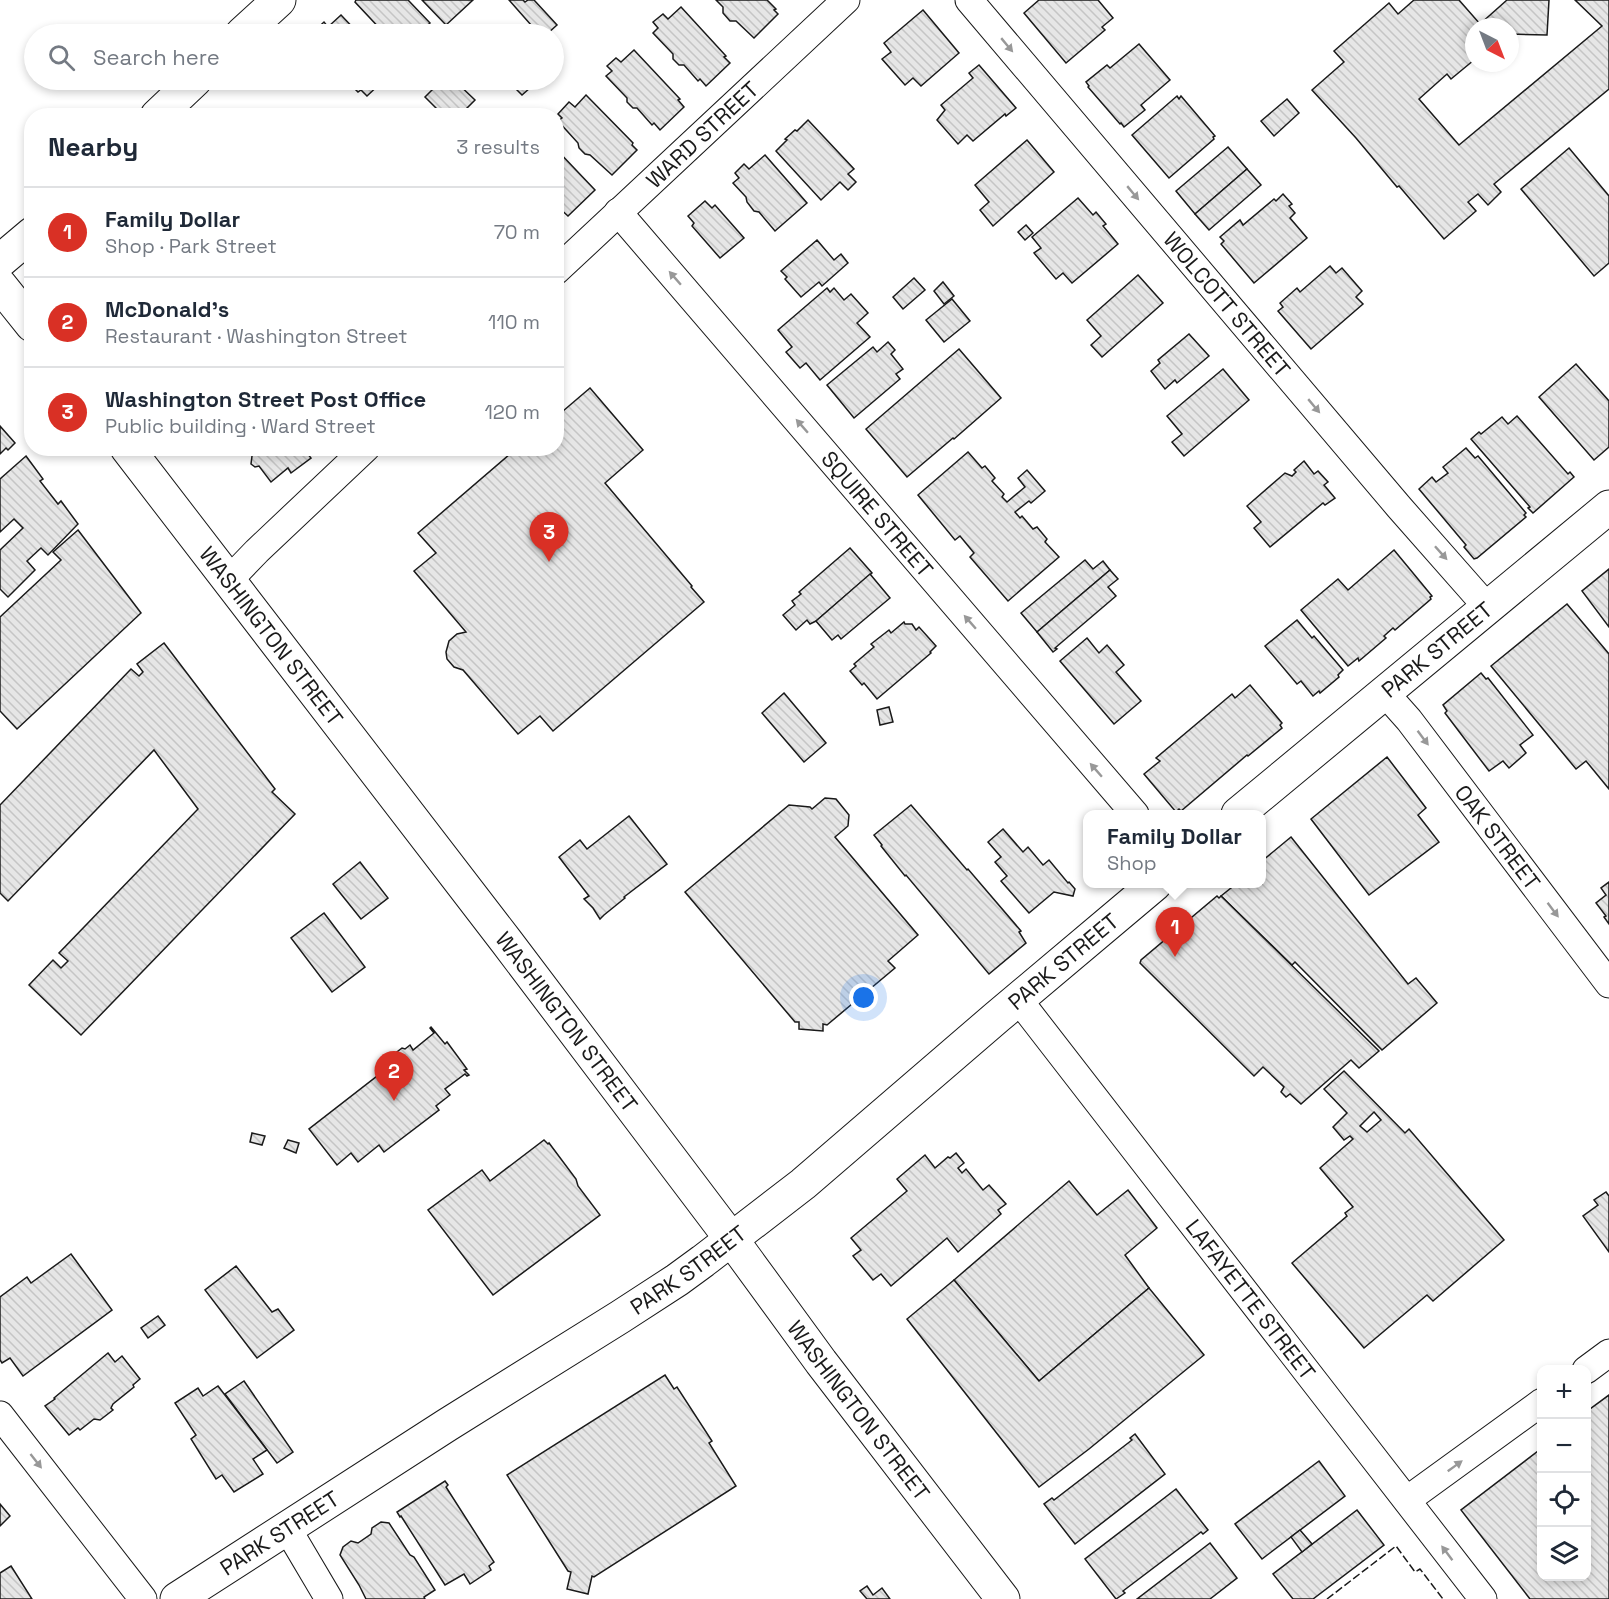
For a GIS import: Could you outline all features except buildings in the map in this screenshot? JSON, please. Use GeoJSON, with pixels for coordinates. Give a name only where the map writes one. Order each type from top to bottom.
{"type":"FeatureCollection","features":[{"type":"Feature","properties":{"kind":"main road"},"geometry":{"type":"LineString","coordinates":[[253,24],[279,0]]}},
{"type":"Feature","properties":{"kind":"main road"},"geometry":{"type":"LineString","coordinates":[[165,108],[184,90]]}},
{"type":"Feature","properties":{"kind":"main road"},"geometry":{"type":"LineString","coordinates":[[0,261],[24,241]]}},
{"type":"Feature","properties":{"kind":"main road"},"geometry":{"type":"LineString","coordinates":[[0,285],[24,315]]}},
{"type":"Feature","properties":{"kind":"main road","name":"WASHINGTON STREET"},"geometry":{"type":"LineString","coordinates":[[133,456],[1003,1599]]}},
{"type":"Feature","properties":{"kind":"main road","name":"PARK STREET"},"geometry":{"type":"LineString","coordinates":[[1243,810],[1609,507]]}},
{"type":"Feature","properties":{"kind":"main road","name":"PARK STREET"},"geometry":{"type":"LineString","coordinates":[[177,1599],[677,1280],[732,1240],[803,1184],[1150,888]]}},
{"type":"Feature","properties":{"kind":"street","name":"WARD STREET"},"geometry":{"type":"LineString","coordinates":[[564,263],[846,0]]}},
{"type":"Feature","properties":{"kind":"street","name":"WOLCOTT STREET"},"geometry":{"type":"LineString","coordinates":[[969,0],[1384,489],[1488,608]]}},
{"type":"Feature","properties":{"kind":"street","name":"SQUIRE STREET"},"geometry":{"type":"LineString","coordinates":[[618,212],[1132,810]]}},
{"type":"Feature","properties":{"kind":"street"},"geometry":{"type":"LineString","coordinates":[[229,580],[358,456]]}},
{"type":"Feature","properties":{"kind":"street","name":"OAK STREET"},"geometry":{"type":"LineString","coordinates":[[1385,693],[1409,720],[1609,984]]}},
{"type":"Feature","properties":{"kind":"street","name":"LAFAYETTE STREET"},"geometry":{"type":"LineString","coordinates":[[1018,999],[1483,1599]]}},
{"type":"Feature","properties":{"kind":"street"},"geometry":{"type":"LineString","coordinates":[[1591,1366],[1609,1353]]}},
{"type":"Feature","properties":{"kind":"street"},"geometry":{"type":"LineString","coordinates":[[1407,1500],[1537,1406]]}},
{"type":"Feature","properties":{"kind":"street"},"geometry":{"type":"LineString","coordinates":[[0,1415],[143,1599]]}},
{"type":"Feature","properties":{"kind":"street"},"geometry":{"type":"LineString","coordinates":[[286,1528],[329,1599]]}},
{"type":"Feature","properties":{"kind":"fence"},"geometry":{"type":"LineString","coordinates":[[1327,1599],[1396,1546],[1415,1572],[1420,1569],[1443,1599]]}},
{"type":"Feature","properties":{"kind":"place","name":"Washington Street Post Office"},"geometry":{"type":"Point","coordinates":[549,562]}},
{"type":"Feature","properties":{"kind":"place","name":"Family Dollar"},"geometry":{"type":"Point","coordinates":[1175,957]}},
{"type":"Feature","properties":{"kind":"place","name":"McDonald's"},"geometry":{"type":"Point","coordinates":[394,1101]}}]}
